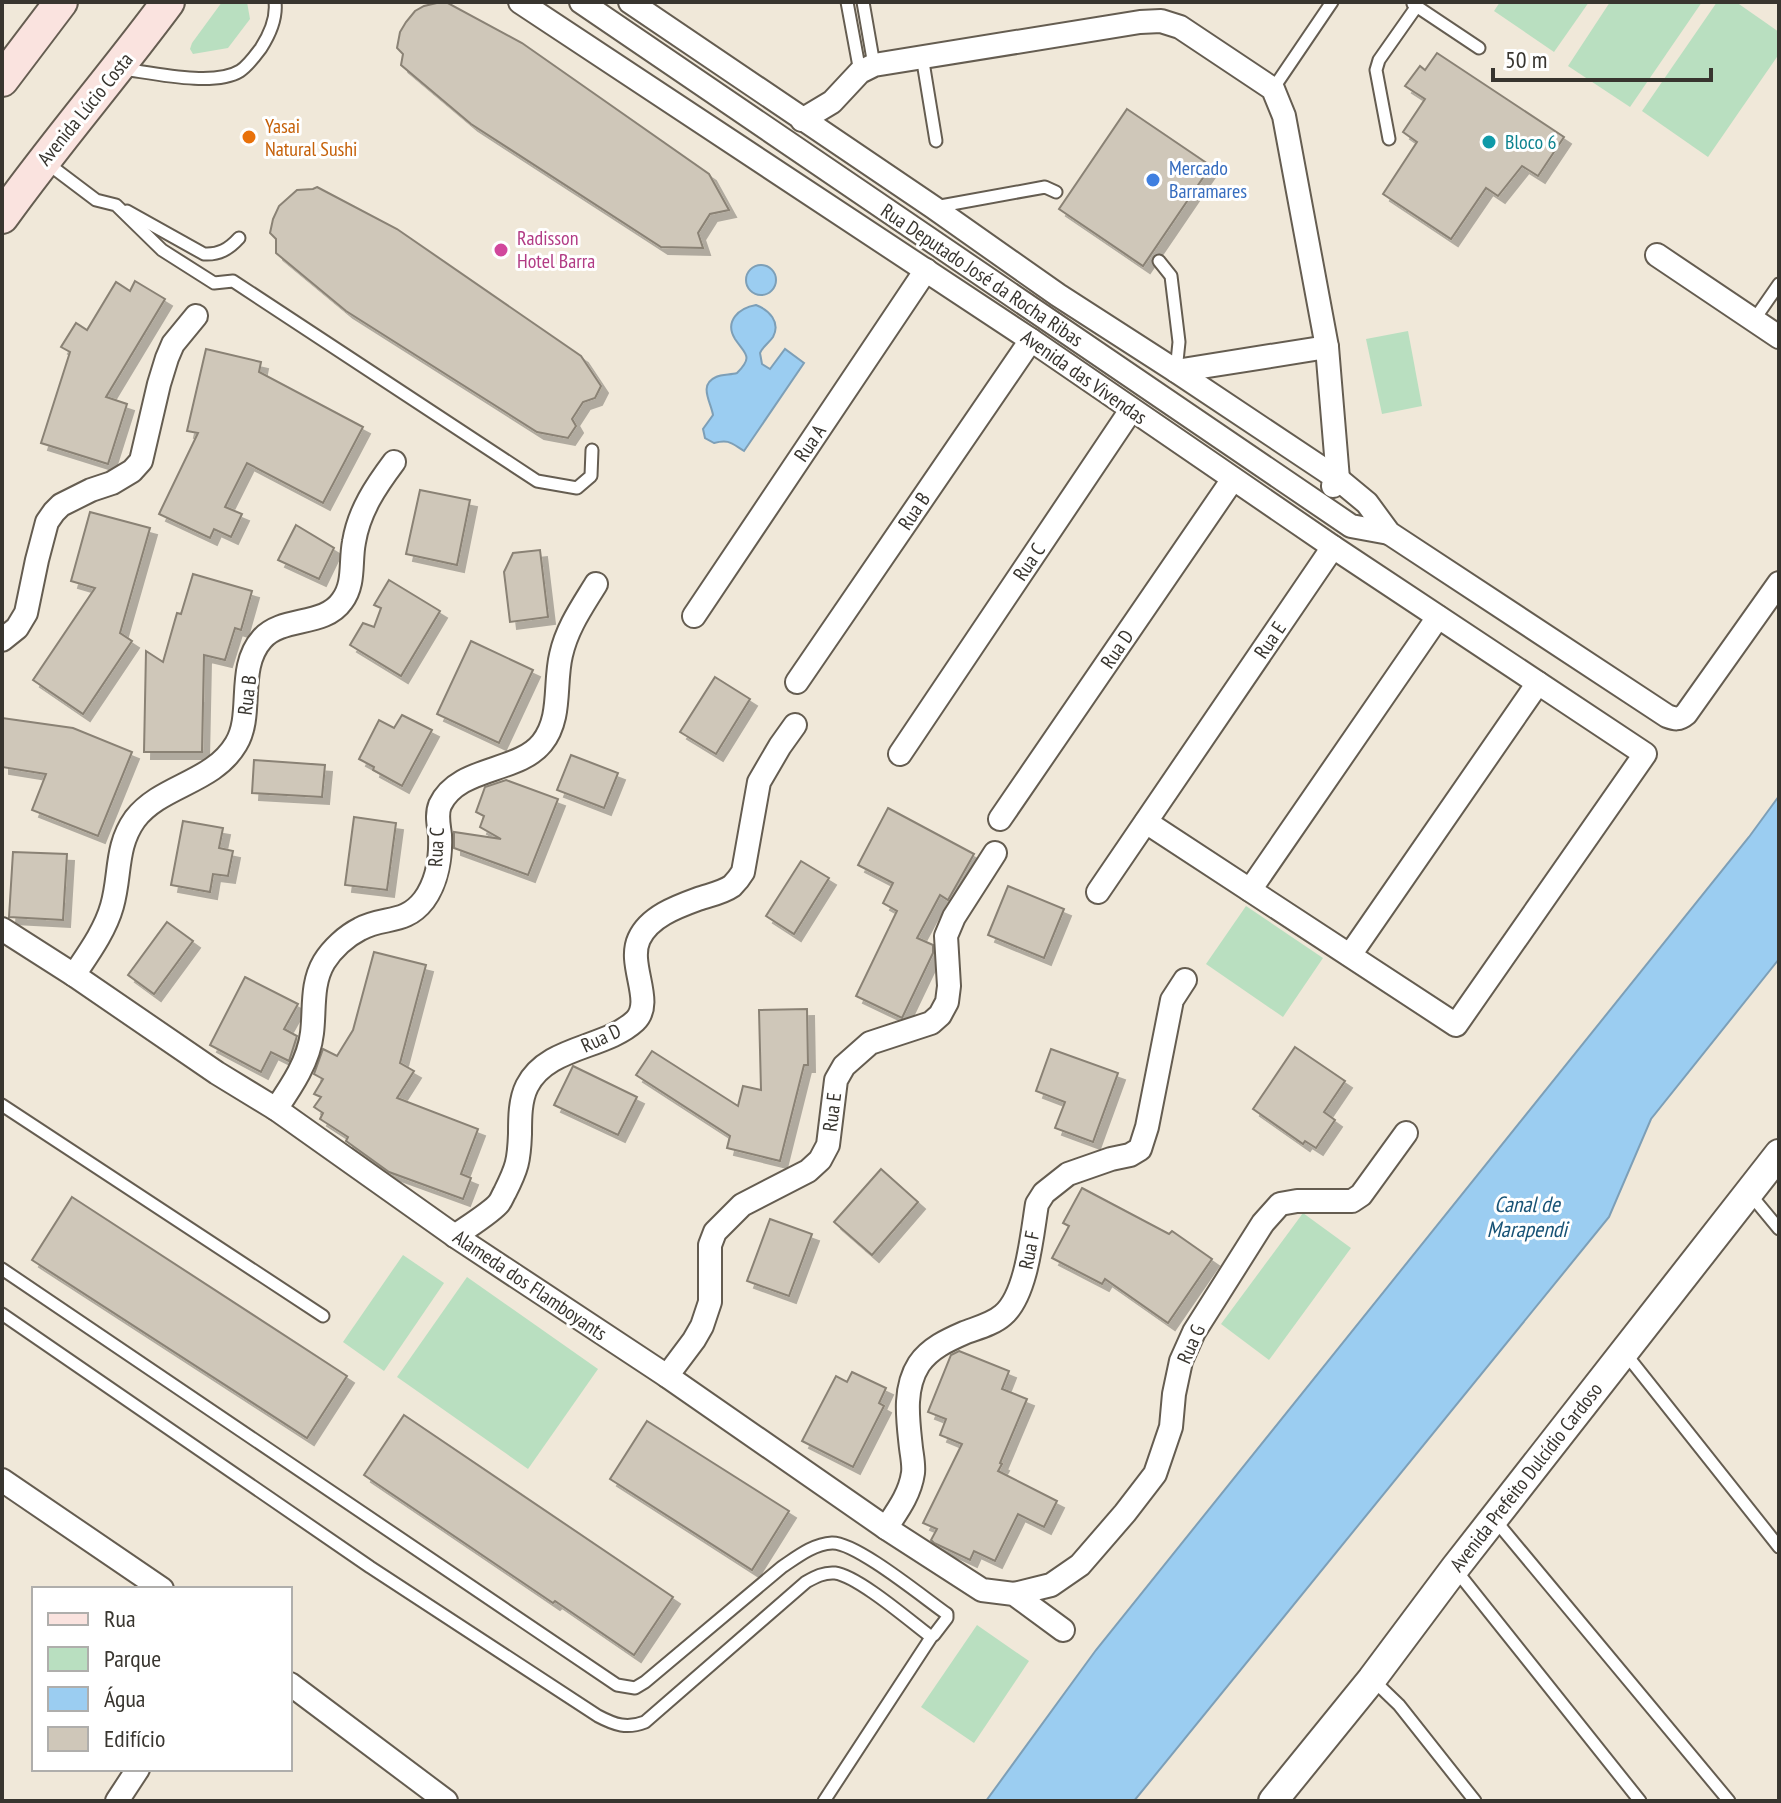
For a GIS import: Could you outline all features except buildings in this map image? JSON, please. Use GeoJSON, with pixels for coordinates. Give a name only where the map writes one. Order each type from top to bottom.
{"type":"FeatureCollection","features":[{"type":"Feature","properties":{"kind":"main road"},"geometry":{"type":"LineString","coordinates":[[2,80],[61,2]]}},
{"type":"Feature","properties":{"kind":"main road","name":"Avenida Lúcio Costa"},"geometry":{"type":"LineString","coordinates":[[2,217],[168,2]]}},
{"type":"Feature","properties":{"kind":"street","name":"Avenida das Vivendas"},"geometry":{"type":"LineString","coordinates":[[520,2],[1031,340],[1333,547],[1645,754],[1456,1025],[1350,955]]}},
{"type":"Feature","properties":{"kind":"street","name":"Rua Deputado José da Rocha Ribas"},"geometry":{"type":"LineString","coordinates":[[581,2],[1351,526],[1389,533]]}},
{"type":"Feature","properties":{"kind":"street","name":"Rua Deputado José da Rocha Ribas"},"geometry":{"type":"LineString","coordinates":[[630,2],[1058,295],[1338,479],[1367,503],[1389,533],[1674,719],[1686,714],[1779,583]]}},
{"type":"Feature","properties":{"kind":"street"},"geometry":{"type":"LineString","coordinates":[[802,120],[832,102],[867,69],[922,56],[1140,22],[1161,21],[1180,27],[1273,89],[1284,116],[1327,347],[1338,479],[1317,503]]}},
{"type":"Feature","properties":{"kind":"street"},"geometry":{"type":"LineString","coordinates":[[837,176],[852,152]]}},
{"type":"Feature","properties":{"kind":"street"},"geometry":{"type":"LineString","coordinates":[[1657,255],[1779,337]]}},
{"type":"Feature","properties":{"kind":"street","name":"Rua A"},"geometry":{"type":"LineString","coordinates":[[694,616],[926,270]]}},
{"type":"Feature","properties":{"kind":"street"},"geometry":{"type":"LineString","coordinates":[[2,640],[17,628],[26,613],[47,522],[54,512],[61,505],[112,483],[132,471],[141,461],[167,358],[173,344],[196,316]]}},
{"type":"Feature","properties":{"kind":"street","name":"Rua B"},"geometry":{"type":"LineString","coordinates":[[797,682],[1031,340]]}},
{"type":"Feature","properties":{"kind":"street"},"geometry":{"type":"LineString","coordinates":[[1176,371],[1327,347]]}},
{"type":"Feature","properties":{"kind":"street","name":"Rua C"},"geometry":{"type":"LineString","coordinates":[[900,754],[1131,410]]}},
{"type":"Feature","properties":{"kind":"street","name":"Rua B"},"geometry":{"type":"LineString","coordinates":[[74,975],[111,910],[122,842],[133,822],[159,797],[203,775],[224,759],[237,743],[243,724],[245,687],[257,646],[263,637],[278,628],[332,612],[343,601],[350,584],[354,542],[362,514],[373,491],[394,462]]}},
{"type":"Feature","properties":{"kind":"street","name":"Rua D"},"geometry":{"type":"LineString","coordinates":[[1000,819],[1233,479]]}},
{"type":"Feature","properties":{"kind":"street","name":"Rua E"},"geometry":{"type":"LineString","coordinates":[[1098,892],[1333,547]]}},
{"type":"Feature","properties":{"kind":"street","name":"Rua C"},"geometry":{"type":"LineString","coordinates":[[276,1109],[298,1077],[312,1036],[315,988],[324,963],[339,944],[361,928],[411,914],[425,899],[439,861],[438,814],[452,789],[480,773],[516,760],[545,740],[556,710],[560,658],[565,638],[596,584]]}},
{"type":"Feature","properties":{"kind":"street"},"geometry":{"type":"LineString","coordinates":[[1250,890],[1438,617]]}},
{"type":"Feature","properties":{"kind":"street"},"geometry":{"type":"LineString","coordinates":[[1146,822],[1350,955],[1538,683]]}},
{"type":"Feature","properties":{"kind":"street","name":"Rua D"},"geometry":{"type":"LineString","coordinates":[[455,1236],[499,1203],[508,1185],[519,1162],[521,1108],[526,1087],[534,1075],[563,1055],[607,1038],[635,1021],[640,1014],[643,1005],[634,954],[645,929],[654,919],[724,891],[743,872],[759,782],[795,725]]}},
{"type":"Feature","properties":{"kind":"street","name":"Rua E"},"geometry":{"type":"LineString","coordinates":[[667,1376],[702,1326],[710,1302],[710,1245],[715,1232],[742,1205],[808,1171],[820,1160],[828,1145],[836,1080],[844,1066],[870,1043],[931,1023],[940,1015],[947,1002],[949,986],[946,936],[954,917],[995,853]]}},
{"type":"Feature","properties":{"kind":"street","name":"Alameda dos Flamboyants"},"geometry":{"type":"LineString","coordinates":[[2,929],[276,1109],[455,1236],[667,1376],[886,1528],[982,1590],[1014,1594],[1063,1630]]}},
{"type":"Feature","properties":{"kind":"street","name":"Rua F"},"geometry":{"type":"LineString","coordinates":[[886,1528],[904,1502],[910,1486],[913,1470],[909,1389],[919,1364],[933,1349],[992,1322],[1014,1302],[1023,1283],[1037,1204],[1044,1193],[1068,1174],[1140,1149],[1172,1000],[1185,980]]}},
{"type":"Feature","properties":{"kind":"street","name":"Rua G"},"geometry":{"type":"LineString","coordinates":[[1014,1594],[1051,1585],[1080,1565],[1155,1474],[1171,1427],[1181,1361],[1194,1332],[1263,1223],[1280,1204],[1352,1201],[1361,1195],[1406,1133]]}},
{"type":"Feature","properties":{"kind":"street","name":"Avenida Prefeito Dulcídio Cardoso"},"geometry":{"type":"LineString","coordinates":[[1273,1801],[1372,1679],[1455,1568],[1779,1154]]}},
{"type":"Feature","properties":{"kind":"street"},"geometry":{"type":"LineString","coordinates":[[2,1480],[159,1587]]}},
{"type":"Feature","properties":{"kind":"street"},"geometry":{"type":"LineString","coordinates":[[292,1686],[446,1801]]}},
{"type":"Feature","properties":{"kind":"street"},"geometry":{"type":"LineString","coordinates":[[117,1801],[137,1771]]}},
{"type":"Feature","properties":{"kind":"lane"},"geometry":{"type":"LineString","coordinates":[[119,69],[205,79],[223,78],[241,71],[269,35],[276,13],[275,2]]}},
{"type":"Feature","properties":{"kind":"lane"},"geometry":{"type":"LineString","coordinates":[[847,2],[867,69]]}},
{"type":"Feature","properties":{"kind":"lane"},"geometry":{"type":"LineString","coordinates":[[863,2],[867,69]]}},
{"type":"Feature","properties":{"kind":"lane"},"geometry":{"type":"LineString","coordinates":[[1273,89],[1332,2]]}},
{"type":"Feature","properties":{"kind":"lane"},"geometry":{"type":"LineString","coordinates":[[1389,139],[1376,70],[1414,4],[1479,48]]}},
{"type":"Feature","properties":{"kind":"lane"},"geometry":{"type":"LineString","coordinates":[[922,56],[936,141]]}},
{"type":"Feature","properties":{"kind":"lane"},"geometry":{"type":"LineString","coordinates":[[43,160],[96,200],[116,205],[204,254],[214,255],[225,251],[239,238]]}},
{"type":"Feature","properties":{"kind":"lane"},"geometry":{"type":"LineString","coordinates":[[933,207],[1045,187],[1056,192]]}},
{"type":"Feature","properties":{"kind":"lane"},"geometry":{"type":"LineString","coordinates":[[116,205],[162,250],[214,283],[233,281],[537,481],[577,488],[591,476],[592,450]]}},
{"type":"Feature","properties":{"kind":"lane"},"geometry":{"type":"LineString","coordinates":[[1159,261],[1171,276],[1179,342],[1176,371]]}},
{"type":"Feature","properties":{"kind":"lane"},"geometry":{"type":"LineString","coordinates":[[1754,320],[1779,284]]}},
{"type":"Feature","properties":{"kind":"lane"},"geometry":{"type":"LineString","coordinates":[[2,1105],[323,1316]]}},
{"type":"Feature","properties":{"kind":"lane"},"geometry":{"type":"LineString","coordinates":[[1749,1193],[1779,1229]]}},
{"type":"Feature","properties":{"kind":"lane"},"geometry":{"type":"LineString","coordinates":[[2,1269],[617,1685],[635,1688],[645,1682],[805,1551],[835,1543],[859,1551],[947,1614],[947,1618],[932,1636],[824,1801]]}},
{"type":"Feature","properties":{"kind":"lane"},"geometry":{"type":"LineString","coordinates":[[2,1314],[370,1567],[598,1716],[623,1727],[645,1722],[806,1582],[820,1574],[851,1577],[932,1636]]}},
{"type":"Feature","properties":{"kind":"lane"},"geometry":{"type":"LineString","coordinates":[[1624,1352],[1779,1547]]}},
{"type":"Feature","properties":{"kind":"lane"},"geometry":{"type":"LineString","coordinates":[[1495,1519],[1729,1801]]}},
{"type":"Feature","properties":{"kind":"lane"},"geometry":{"type":"LineString","coordinates":[[1455,1568],[1640,1801]]}},
{"type":"Feature","properties":{"kind":"lane"},"geometry":{"type":"LineString","coordinates":[[1372,1679],[1399,1705],[1475,1801]]}},
{"type":"Feature","properties":{"kind":"green space"},"geometry":{"type":"Polygon","coordinates":[[[222,2],[247,2],[250,19],[228,48],[193,54],[190,49],[192,43],[222,2]]]}},
{"type":"Feature","properties":{"kind":"green space"},"geometry":{"type":"Polygon","coordinates":[[[1500,2],[1589,2],[1554,52],[1494,11],[1500,2]]]}},
{"type":"Feature","properties":{"kind":"green space"},"geometry":{"type":"Polygon","coordinates":[[[1610,2],[1702,2],[1630,107],[1568,66],[1610,2]]]}},
{"type":"Feature","properties":{"kind":"green space"},"geometry":{"type":"Polygon","coordinates":[[[1717,2],[1736,2],[1779,32],[1779,54],[1708,157],[1642,111],[1717,2]]]}},
{"type":"Feature","properties":{"kind":"green space"},"geometry":{"type":"Polygon","coordinates":[[[1408,331],[1422,406],[1382,414],[1366,339],[1408,331]]]}},
{"type":"Feature","properties":{"kind":"green space"},"geometry":{"type":"Polygon","coordinates":[[[1246,906],[1323,958],[1283,1017],[1206,964],[1246,906]]]}},
{"type":"Feature","properties":{"kind":"green space"},"geometry":{"type":"Polygon","coordinates":[[[1303,1213],[1351,1248],[1269,1360],[1221,1324],[1303,1213]]]}},
{"type":"Feature","properties":{"kind":"green space"},"geometry":{"type":"Polygon","coordinates":[[[403,1255],[444,1283],[384,1371],[343,1342],[403,1255]]]}},
{"type":"Feature","properties":{"kind":"green space"},"geometry":{"type":"Polygon","coordinates":[[[467,1277],[598,1369],[528,1469],[397,1377],[467,1277]]]}},
{"type":"Feature","properties":{"kind":"green space"},"geometry":{"type":"Polygon","coordinates":[[[977,1625],[1029,1661],[974,1743],[921,1707],[977,1625]]]}},
{"type":"Feature","properties":{"kind":"water"},"geometry":{"type":"Polygon","coordinates":[[[761,265],[772,269],[776,280],[772,291],[761,295],[750,291],[746,280],[750,269],[761,265]]]}},
{"type":"Feature","properties":{"kind":"water"},"geometry":{"type":"Polygon","coordinates":[[[756,305],[769,313],[776,326],[773,337],[760,353],[762,364],[770,369],[785,349],[804,363],[744,451],[727,442],[714,443],[705,438],[703,429],[713,415],[707,394],[708,384],[718,376],[737,373],[745,363],[746,355],[732,332],[732,321],[739,312],[756,305]]]}},
{"type":"Feature","properties":{"kind":"water","name":"Canal de Marapendi"},"geometry":{"type":"Polygon","coordinates":[[[1779,796],[1779,959],[1651,1119],[1609,1217],[1134,1801],[986,1801],[1096,1650],[1779,796]]]}},
{"type":"Feature","properties":{"kind":"place","name":"Yasai Natural Sushi"},"geometry":{"type":"Point","coordinates":[249,137]}},
{"type":"Feature","properties":{"kind":"place","name":"Bloco 6"},"geometry":{"type":"Point","coordinates":[1489,142]}},
{"type":"Feature","properties":{"kind":"place","name":"Mercado Barramares"},"geometry":{"type":"Point","coordinates":[1153,180]}},
{"type":"Feature","properties":{"kind":"place","name":"Radisson Hotel Barra"},"geometry":{"type":"Point","coordinates":[501,250]}}]}
